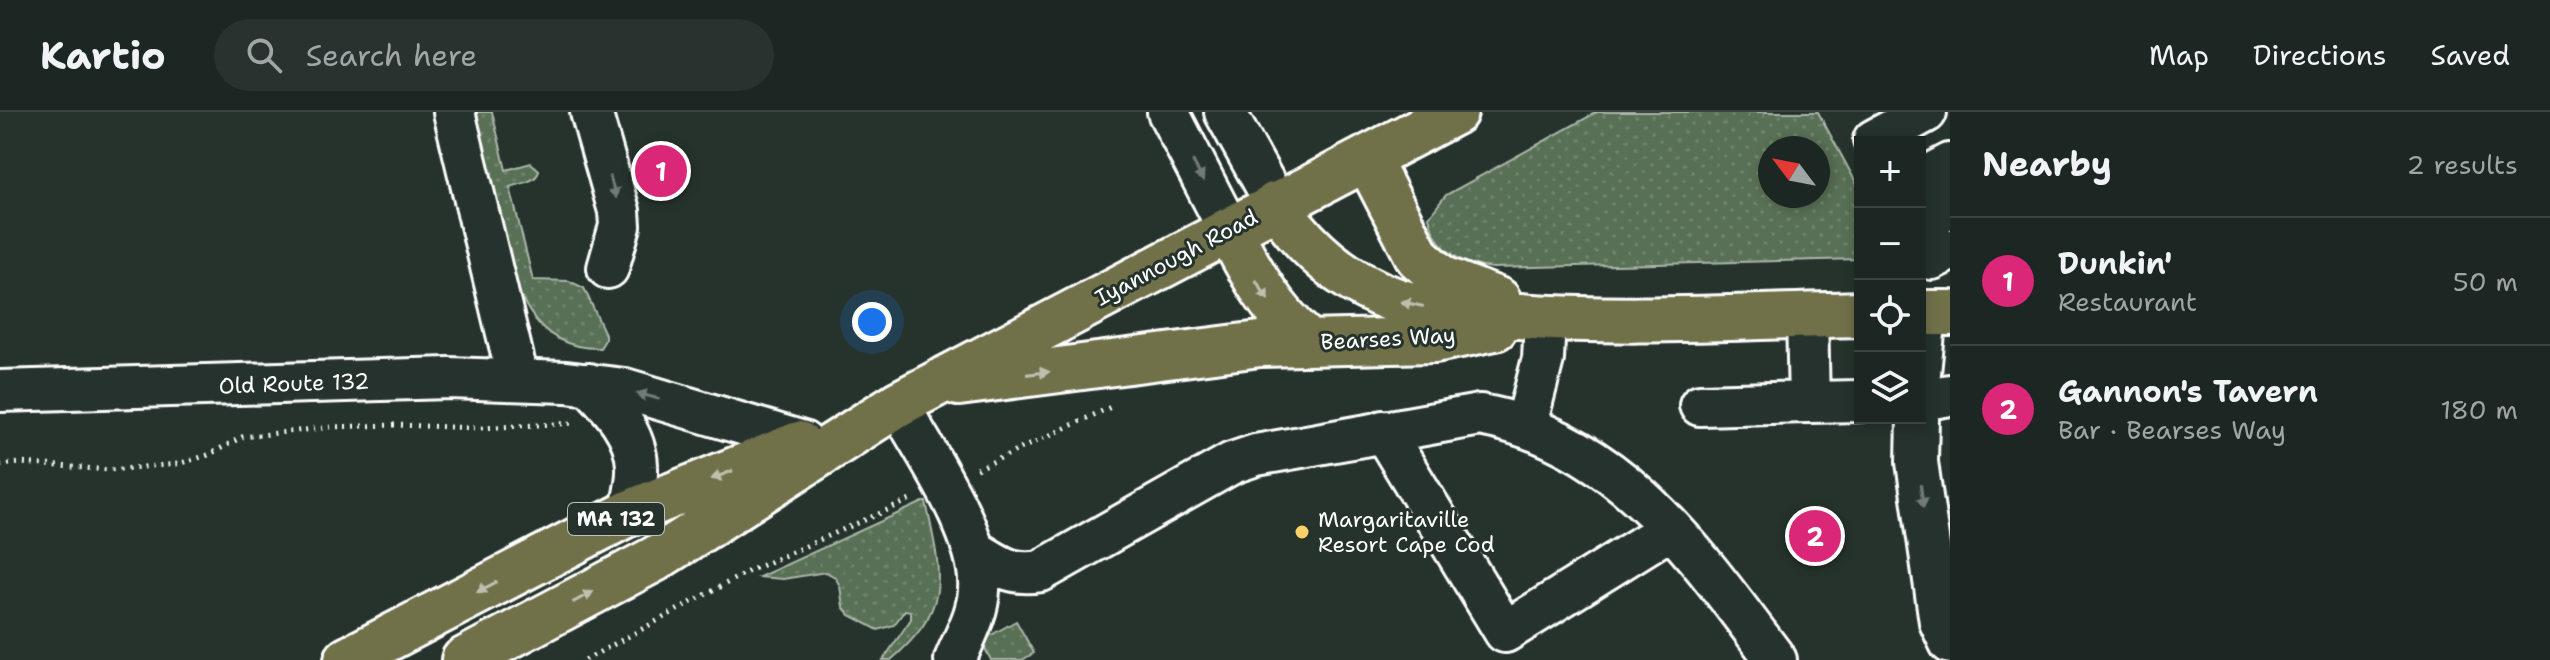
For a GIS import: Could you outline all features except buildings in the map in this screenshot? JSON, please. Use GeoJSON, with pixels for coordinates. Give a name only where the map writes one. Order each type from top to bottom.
{"type":"FeatureCollection","features":[{"type":"Feature","properties":{"kind":"main road","name":"Iyannough Road"},"geometry":{"type":"LineString","coordinates":[[464,660],[655,559],[916,395],[1455,112]]}},
{"type":"Feature","properties":{"kind":"main road"},"geometry":{"type":"LineString","coordinates":[[1367,158],[1409,243],[1430,269],[1443,279],[1545,319]]}},
{"type":"Feature","properties":{"kind":"main road","name":"Bearses Way"},"geometry":{"type":"LineString","coordinates":[[1276,204],[1315,252],[1356,282],[1393,300],[1440,309],[1545,319],[1854,314]]}},
{"type":"Feature","properties":{"kind":"main road","name":"Bearses Way"},"geometry":{"type":"LineString","coordinates":[[1229,230],[1263,294],[1308,342],[1435,340],[1545,319]]}},
{"type":"Feature","properties":{"kind":"main road"},"geometry":{"type":"LineString","coordinates":[[916,395],[1260,344],[1308,342]]}},
{"type":"Feature","properties":{"kind":"main road","name":"Iyannough Road"},"geometry":{"type":"LineString","coordinates":[[347,660],[631,512],[916,395]]}},
{"type":"Feature","properties":{"kind":"street"},"geometry":{"type":"LineString","coordinates":[[454,112],[518,379]]}},
{"type":"Feature","properties":{"kind":"street"},"geometry":{"type":"LineString","coordinates":[[591,112],[619,211],[620,226],[608,268]]}},
{"type":"Feature","properties":{"kind":"street","name":"Bearses Way"},"geometry":{"type":"LineString","coordinates":[[1168,112],[1229,230]]}},
{"type":"Feature","properties":{"kind":"street","name":"Bearses Way"},"geometry":{"type":"LineString","coordinates":[[1225,112],[1276,204]]}},
{"type":"Feature","properties":{"kind":"street"},"geometry":{"type":"LineString","coordinates":[[1880,134],[1926,112]]}},
{"type":"Feature","properties":{"kind":"street"},"geometry":{"type":"LineString","coordinates":[[1880,134],[1950,121]]}},
{"type":"Feature","properties":{"kind":"street"},"geometry":{"type":"LineString","coordinates":[[1926,158],[1950,145]]}},
{"type":"Feature","properties":{"kind":"street"},"geometry":{"type":"LineString","coordinates":[[1926,177],[1950,164]]}},
{"type":"Feature","properties":{"kind":"street"},"geometry":{"type":"LineString","coordinates":[[1926,199],[1950,187]]}},
{"type":"Feature","properties":{"kind":"street"},"geometry":{"type":"LineString","coordinates":[[1933,234],[1950,207]]}},
{"type":"Feature","properties":{"kind":"street"},"geometry":{"type":"LineString","coordinates":[[1924,352],[1932,313]]}},
{"type":"Feature","properties":{"kind":"street"},"geometry":{"type":"LineString","coordinates":[[1807,316],[1809,402]]}},
{"type":"Feature","properties":{"kind":"street"},"geometry":{"type":"LineString","coordinates":[[1526,425],[1543,359],[1545,319]]}},
{"type":"Feature","properties":{"kind":"street","name":"Old Route 132"},"geometry":{"type":"LineString","coordinates":[[0,391],[449,378],[518,379],[625,389],[803,442]]}},
{"type":"Feature","properties":{"kind":"street"},"geometry":{"type":"LineString","coordinates":[[589,384],[616,412],[631,441],[637,466],[631,512]]}},
{"type":"Feature","properties":{"kind":"street"},"geometry":{"type":"LineString","coordinates":[[916,395],[944,485],[975,551],[980,588],[978,601],[955,660]]}},
{"type":"Feature","properties":{"kind":"street"},"geometry":{"type":"LineString","coordinates":[[1926,399],[1950,395]]}},
{"type":"Feature","properties":{"kind":"street"},"geometry":{"type":"LineString","coordinates":[[1700,405],[1854,401]]}},
{"type":"Feature","properties":{"kind":"street"},"geometry":{"type":"LineString","coordinates":[[975,551],[1008,571],[1041,571],[1232,463],[1256,455],[1480,415],[1526,425],[1579,450],[1643,498],[1714,578],[1776,660]]}},
{"type":"Feature","properties":{"kind":"street"},"geometry":{"type":"LineString","coordinates":[[1918,424],[1917,462],[1940,622],[1950,643]]}},
{"type":"Feature","properties":{"kind":"street"},"geometry":{"type":"LineString","coordinates":[[1383,431],[1505,632],[1670,529]]}},
{"type":"Feature","properties":{"kind":"path"},"geometry":{"type":"LineString","coordinates":[[0,465],[21,463],[109,470],[178,464],[208,455],[242,437],[332,427],[395,425],[470,429],[570,425],[586,415],[589,384]]}},
{"type":"Feature","properties":{"kind":"path"},"geometry":{"type":"LineString","coordinates":[[585,660],[749,571],[1121,403]]}},
{"type":"Feature","properties":{"kind":"green space"},"geometry":{"type":"Polygon","coordinates":[[[470,112],[492,112],[506,170],[531,163],[539,170],[532,180],[510,187],[533,280],[569,281],[584,288],[605,334],[600,348],[574,345],[554,336],[537,322],[525,304],[508,261],[470,112]]]}},
{"type":"Feature","properties":{"kind":"green space"},"geometry":{"type":"Polygon","coordinates":[[[1597,112],[1818,112],[1854,179],[1854,259],[1482,267],[1461,259],[1444,247],[1429,217],[1446,195],[1597,112]]]}},
{"type":"Feature","properties":{"kind":"green space"},"geometry":{"type":"Polygon","coordinates":[[[926,502],[936,550],[937,588],[925,623],[891,660],[883,660],[911,619],[911,611],[905,610],[894,625],[878,630],[850,615],[843,607],[840,586],[835,577],[826,572],[783,579],[759,577],[926,502]]]}},
{"type":"Feature","properties":{"kind":"green space"},"geometry":{"type":"Polygon","coordinates":[[[1016,621],[1034,653],[1022,660],[991,660],[981,641],[1016,621]]]}},
{"type":"Feature","properties":{"kind":"place","name":"Dunkin'"},"geometry":{"type":"Point","coordinates":[661,171]}},
{"type":"Feature","properties":{"kind":"place","name":"Margaritaville Resort Cape Cod"},"geometry":{"type":"Point","coordinates":[1302,532]}},
{"type":"Feature","properties":{"kind":"place","name":"Gannon's Tavern"},"geometry":{"type":"Point","coordinates":[1815,536]}}]}
